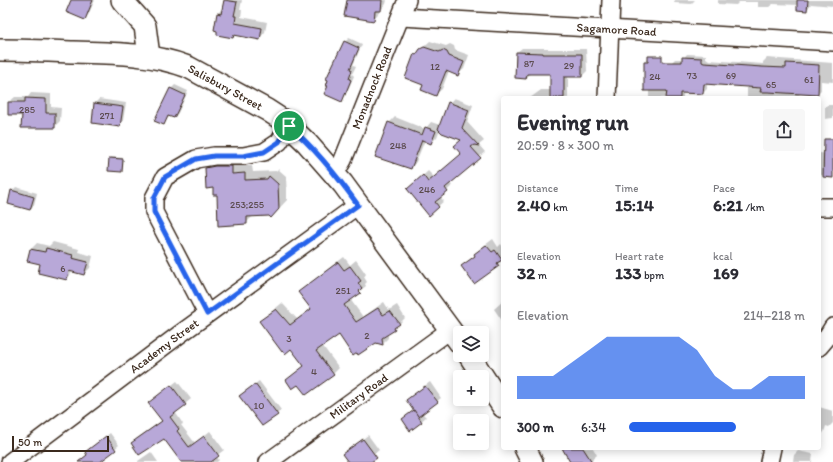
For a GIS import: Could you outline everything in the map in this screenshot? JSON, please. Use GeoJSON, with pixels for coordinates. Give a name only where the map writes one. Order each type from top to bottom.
{"type":"FeatureCollection","features":[{"type":"Feature","properties":{"kind":"main road"},"geometry":{"type":"LineString","coordinates":[[122,0],[145,26],[149,56]]}},
{"type":"Feature","properties":{"kind":"main road","name":"Salisbury Street"},"geometry":{"type":"LineString","coordinates":[[0,50],[107,53],[149,56],[175,63],[203,74],[267,110],[289,126],[307,143],[335,174],[453,333]]}},
{"type":"Feature","properties":{"kind":"main road"},"geometry":{"type":"LineString","coordinates":[[474,362],[501,404]]}},
{"type":"Feature","properties":{"kind":"main road"},"geometry":{"type":"LineString","coordinates":[[526,450],[532,462]]}},
{"type":"Feature","properties":{"kind":"street","name":"Monadnock Road"},"geometry":{"type":"LineString","coordinates":[[335,174],[343,160],[407,0]]}},
{"type":"Feature","properties":{"kind":"street"},"geometry":{"type":"LineString","coordinates":[[607,96],[611,0]]}},
{"type":"Feature","properties":{"kind":"street","name":"Sagamore Road"},"geometry":{"type":"LineString","coordinates":[[400,17],[833,42]]}},
{"type":"Feature","properties":{"kind":"street"},"geometry":{"type":"LineString","coordinates":[[207,314],[154,212],[154,198],[165,177],[196,159],[214,156],[243,156],[264,152],[279,142],[289,126]]}},
{"type":"Feature","properties":{"kind":"street","name":"Academy Street"},"geometry":{"type":"LineString","coordinates":[[10,462],[207,314],[358,205]]}},
{"type":"Feature","properties":{"kind":"street"},"geometry":{"type":"LineString","coordinates":[[821,207],[833,207]]}},
{"type":"Feature","properties":{"kind":"street"},"geometry":{"type":"LineString","coordinates":[[821,345],[833,327]]}},
{"type":"Feature","properties":{"kind":"street","name":"Military Road"},"geometry":{"type":"LineString","coordinates":[[268,462],[453,337]]}},
{"type":"Feature","properties":{"kind":"street"},"geometry":{"type":"LineString","coordinates":[[769,462],[772,450]]}},
{"type":"Feature","properties":{"kind":"building"},"geometry":{"type":"Polygon","coordinates":[[[71,0],[93,0],[85,20],[66,12],[71,0]]]}},
{"type":"Feature","properties":{"kind":"building"},"geometry":{"type":"Polygon","coordinates":[[[224,0],[237,2],[234,16],[236,16],[235,23],[262,28],[260,40],[234,35],[233,38],[217,35],[217,31],[214,30],[217,13],[221,14],[224,0]]]}},
{"type":"Feature","properties":{"kind":"building"},"geometry":{"type":"Polygon","coordinates":[[[347,0],[382,0],[381,11],[375,11],[374,21],[344,16],[347,0]]]}},
{"type":"Feature","properties":{"kind":"building"},"geometry":{"type":"Polygon","coordinates":[[[797,0],[808,0],[807,11],[797,10],[797,0]]]}},
{"type":"Feature","properties":{"kind":"building"},"geometry":{"type":"Polygon","coordinates":[[[344,41],[359,48],[350,69],[352,70],[349,79],[351,80],[342,102],[324,94],[328,86],[326,86],[328,80],[326,79],[344,41]]]}},
{"type":"Feature","properties":{"kind":"building"},"geometry":{"type":"Polygon","coordinates":[[[424,47],[439,52],[443,50],[447,52],[449,56],[464,62],[458,76],[446,71],[436,96],[421,90],[423,85],[405,78],[414,54],[416,55],[420,49],[424,47]]]}},
{"type":"Feature","properties":{"kind":"building"},"geometry":{"type":"Polygon","coordinates":[[[516,52],[582,54],[582,77],[564,77],[564,96],[550,96],[550,74],[527,74],[526,79],[515,78],[516,52]]]}},
{"type":"Feature","properties":{"kind":"building"},"geometry":{"type":"Polygon","coordinates":[[[648,56],[662,56],[662,62],[682,62],[682,57],[702,58],[702,62],[704,63],[762,67],[786,68],[786,63],[819,65],[818,95],[760,92],[761,88],[704,84],[703,94],[680,93],[680,96],[666,96],[667,91],[644,91],[644,62],[648,62],[648,56]]]}},
{"type":"Feature","properties":{"kind":"building"},"geometry":{"type":"Polygon","coordinates":[[[170,88],[185,95],[174,118],[168,116],[164,125],[154,121],[170,88]]]}},
{"type":"Feature","properties":{"kind":"building"},"geometry":{"type":"Polygon","coordinates":[[[25,98],[46,99],[46,113],[55,113],[55,128],[21,128],[22,115],[8,115],[8,102],[25,102],[25,98]]]}},
{"type":"Feature","properties":{"kind":"building"},"geometry":{"type":"Polygon","coordinates":[[[448,102],[469,110],[462,128],[479,146],[474,145],[471,147],[481,158],[445,188],[448,192],[435,202],[439,207],[429,216],[407,189],[423,175],[428,182],[461,154],[454,146],[461,140],[442,133],[438,129],[448,102]]]}},
{"type":"Feature","properties":{"kind":"building"},"geometry":{"type":"Polygon","coordinates":[[[94,103],[123,107],[120,127],[92,123],[94,103]]]}},
{"type":"Feature","properties":{"kind":"building"},"geometry":{"type":"Polygon","coordinates":[[[388,122],[422,135],[425,127],[436,131],[431,144],[422,140],[411,169],[375,157],[388,122]]]}},
{"type":"Feature","properties":{"kind":"building"},"geometry":{"type":"Polygon","coordinates":[[[824,139],[833,139],[833,178],[823,177],[824,139]]]}},
{"type":"Feature","properties":{"kind":"building"},"geometry":{"type":"Polygon","coordinates":[[[109,158],[123,159],[122,172],[108,171],[109,158]]]}},
{"type":"Feature","properties":{"kind":"building"},"geometry":{"type":"Polygon","coordinates":[[[215,166],[232,166],[232,174],[245,173],[245,180],[267,179],[269,176],[278,184],[279,209],[271,218],[269,216],[247,217],[247,224],[218,226],[217,195],[213,195],[213,188],[206,189],[205,168],[215,166]]]}},
{"type":"Feature","properties":{"kind":"building"},"geometry":{"type":"Polygon","coordinates":[[[11,190],[34,197],[30,210],[8,204],[11,190]]]}},
{"type":"Feature","properties":{"kind":"building"},"geometry":{"type":"Polygon","coordinates":[[[486,245],[492,252],[495,250],[501,261],[497,263],[499,266],[474,284],[461,266],[475,256],[474,254],[486,245]]]}},
{"type":"Feature","properties":{"kind":"building"},"geometry":{"type":"Polygon","coordinates":[[[46,248],[73,255],[72,258],[88,262],[84,275],[69,271],[67,280],[38,273],[40,264],[27,261],[30,249],[45,252],[46,248]]]}},
{"type":"Feature","properties":{"kind":"building"},"geometry":{"type":"Polygon","coordinates":[[[338,262],[344,270],[350,266],[361,281],[358,283],[362,288],[359,291],[361,293],[344,305],[356,322],[378,308],[383,315],[390,311],[400,324],[394,328],[395,330],[382,338],[383,345],[376,343],[358,355],[357,353],[353,356],[339,335],[316,351],[334,375],[306,395],[298,385],[292,389],[286,380],[304,366],[291,349],[285,354],[283,351],[282,352],[259,321],[276,309],[290,325],[311,309],[298,292],[338,262]]]}},
{"type":"Feature","properties":{"kind":"building"},"geometry":{"type":"Polygon","coordinates":[[[255,384],[278,415],[262,426],[239,396],[255,384]]]}},
{"type":"Feature","properties":{"kind":"building"},"geometry":{"type":"Polygon","coordinates":[[[171,385],[186,405],[170,417],[179,429],[177,431],[189,447],[204,436],[219,456],[211,462],[181,462],[164,439],[139,455],[131,443],[162,421],[148,403],[171,385]]]}},
{"type":"Feature","properties":{"kind":"building"},"geometry":{"type":"Polygon","coordinates":[[[425,386],[438,402],[418,417],[406,400],[425,386]]]}},
{"type":"Feature","properties":{"kind":"building"},"geometry":{"type":"Polygon","coordinates":[[[414,410],[422,422],[410,431],[402,419],[414,410]]]}},
{"type":"Feature","properties":{"kind":"building"},"geometry":{"type":"Polygon","coordinates":[[[106,436],[116,450],[100,462],[78,462],[87,455],[85,452],[106,436]]]}},
{"type":"Feature","properties":{"kind":"building"},"geometry":{"type":"Polygon","coordinates":[[[363,439],[377,458],[371,462],[348,462],[342,454],[363,439]]]}},
{"type":"Feature","properties":{"kind":"building"},"geometry":{"type":"Polygon","coordinates":[[[563,450],[584,450],[592,462],[570,462],[563,450]]]}},
{"type":"Feature","properties":{"kind":"route"},"geometry":{"type":"LineString","coordinates":[[289,126],[327,164],[358,205],[207,314],[154,212],[154,198],[165,177],[196,159],[214,156],[243,156],[264,152],[279,142],[289,126]]}}]}
